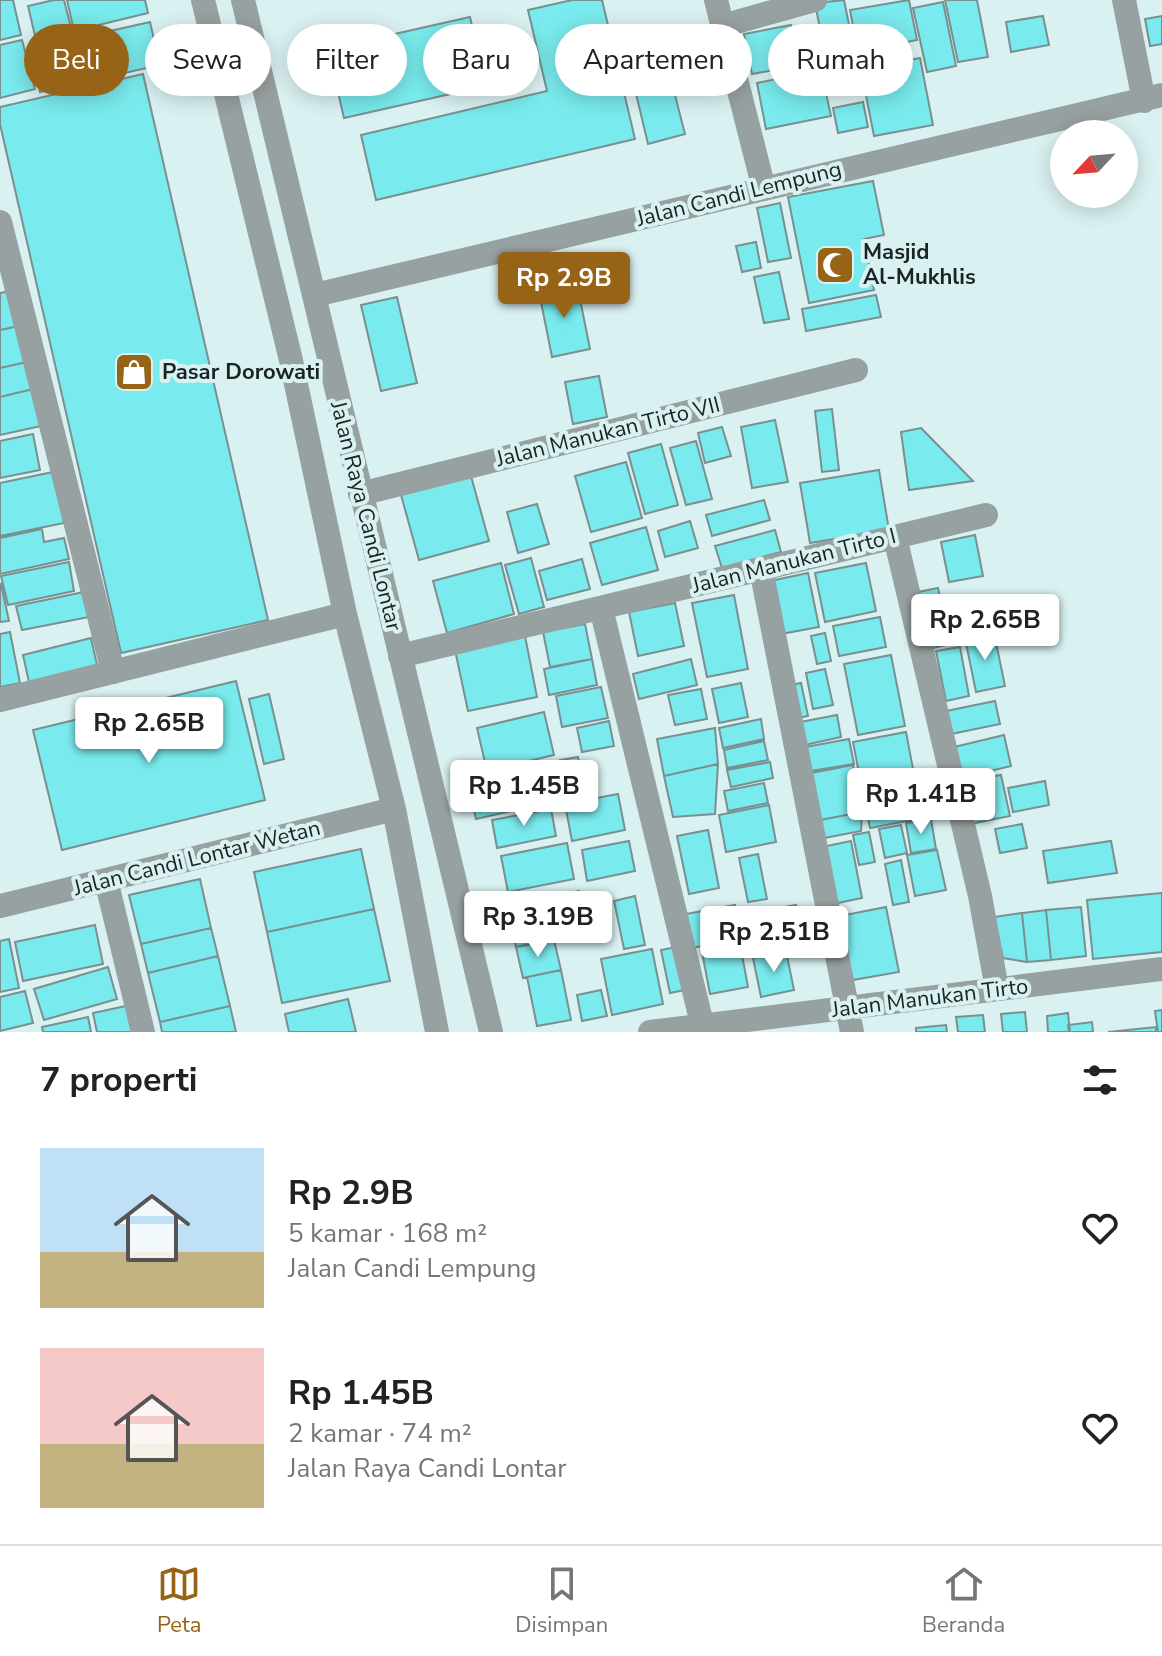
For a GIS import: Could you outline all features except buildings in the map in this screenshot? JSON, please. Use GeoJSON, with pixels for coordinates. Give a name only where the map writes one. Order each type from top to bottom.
{"type":"FeatureCollection","features":[{"type":"Feature","properties":{"kind":"street","name":"Jalan Raya Candi Lontar"},"geometry":{"type":"LineString","coordinates":[[203,0],[294,378],[345,614],[394,809],[437,1032]]}},
{"type":"Feature","properties":{"kind":"street","name":"Jalan Raya Candi Lontar"},"geometry":{"type":"LineString","coordinates":[[243,0],[491,1032]]}},
{"type":"Feature","properties":{"kind":"street"},"geometry":{"type":"LineString","coordinates":[[716,0],[722,24]]}},
{"type":"Feature","properties":{"kind":"street"},"geometry":{"type":"LineString","coordinates":[[729,24],[815,0]]}},
{"type":"Feature","properties":{"kind":"street"},"geometry":{"type":"LineString","coordinates":[[1124,0],[1153,98]]}},
{"type":"Feature","properties":{"kind":"street"},"geometry":{"type":"LineString","coordinates":[[740,96],[764,189]]}},
{"type":"Feature","properties":{"kind":"street","name":"Jalan Candi Lempung"},"geometry":{"type":"LineString","coordinates":[[315,295],[1153,98]]}},
{"type":"Feature","properties":{"kind":"street"},"geometry":{"type":"LineString","coordinates":[[252,199],[287,192]]}},
{"type":"Feature","properties":{"kind":"street"},"geometry":{"type":"LineString","coordinates":[[0,222],[113,672]]}},
{"type":"Feature","properties":{"kind":"street"},"geometry":{"type":"LineString","coordinates":[[294,378],[331,370]]}},
{"type":"Feature","properties":{"kind":"street","name":"Jalan Manukan Tirto VII"},"geometry":{"type":"LineString","coordinates":[[319,491],[358,487],[856,370]]}},
{"type":"Feature","properties":{"kind":"street","name":"Jalan Manukan Tirto I"},"geometry":{"type":"LineString","coordinates":[[400,656],[986,515]]}},
{"type":"Feature","properties":{"kind":"street"},"geometry":{"type":"LineString","coordinates":[[895,537],[980,896],[997,989]]}},
{"type":"Feature","properties":{"kind":"street"},"geometry":{"type":"LineString","coordinates":[[761,569],[852,1032]]}},
{"type":"Feature","properties":{"kind":"street"},"geometry":{"type":"LineString","coordinates":[[601,608],[704,1029]]}},
{"type":"Feature","properties":{"kind":"street"},"geometry":{"type":"LineString","coordinates":[[0,700],[345,614]]}},
{"type":"Feature","properties":{"kind":"street","name":"Jalan Candi Lontar Wetan"},"geometry":{"type":"LineString","coordinates":[[0,906],[394,809]]}},
{"type":"Feature","properties":{"kind":"street"},"geometry":{"type":"LineString","coordinates":[[106,880],[143,1032]]}},
{"type":"Feature","properties":{"kind":"street","name":"Jalan Manukan Tirto"},"geometry":{"type":"LineString","coordinates":[[650,1032],[704,1029],[1162,969]]}},
{"type":"Feature","properties":{"kind":"place","name":"Masjid Al-Mukhlis"},"geometry":{"type":"Point","coordinates":[835,265]}},
{"type":"Feature","properties":{"kind":"place","name":"Pasar Dorowati"},"geometry":{"type":"Point","coordinates":[134,372]}}]}
